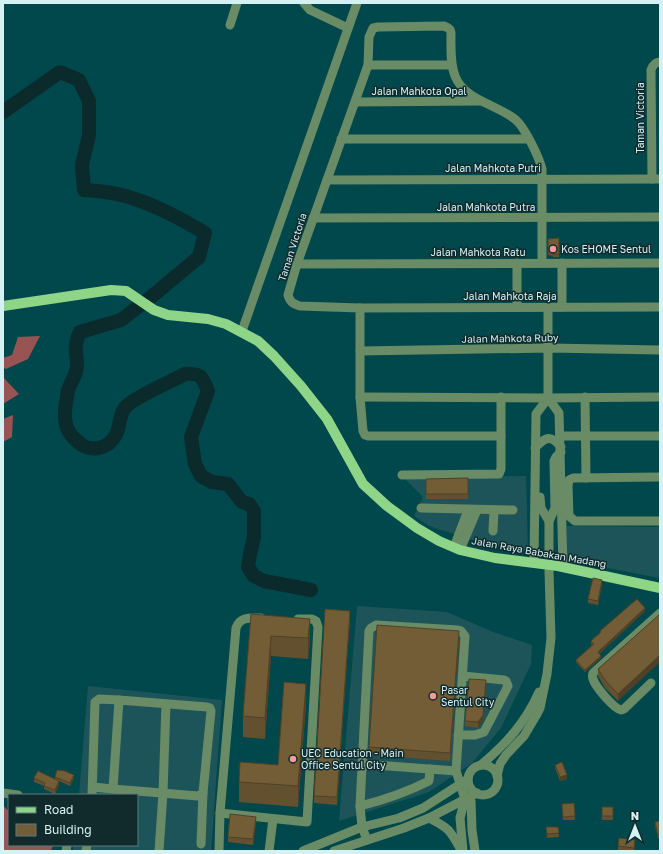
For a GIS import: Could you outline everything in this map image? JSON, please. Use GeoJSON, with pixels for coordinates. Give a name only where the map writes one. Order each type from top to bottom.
{"type":"FeatureCollection","features":[{"type":"Feature","properties":{"kind":"main road","name":"Jalan Raya Babakan Madang"},"geometry":{"type":"LineString","coordinates":[[3,306],[111,290],[126,291],[154,310],[168,315],[208,319],[226,324],[242,331],[258,341],[274,356],[301,386],[327,419],[363,484],[387,506],[439,541],[457,549],[495,558],[563,567],[660,588]]}},
{"type":"Feature","properties":{"kind":"street"},"geometry":{"type":"LineString","coordinates":[[230,25],[237,3]]}},
{"type":"Feature","properties":{"kind":"street"},"geometry":{"type":"LineString","coordinates":[[304,3],[310,10],[348,28]]}},
{"type":"Feature","properties":{"kind":"street"},"geometry":{"type":"LineString","coordinates":[[242,331],[357,3]]}},
{"type":"Feature","properties":{"kind":"street","name":"Taman Victoria"},"geometry":{"type":"LineString","coordinates":[[360,308],[300,306],[290,301],[288,295],[313,218],[341,139],[356,102],[368,65],[370,32],[373,28],[393,26],[444,26],[448,28],[452,34],[451,65],[455,77],[464,90],[516,120],[520,125],[540,162],[542,179],[542,263]]}},
{"type":"Feature","properties":{"kind":"street","name":"Taman Victoria"},"geometry":{"type":"LineString","coordinates":[[656,179],[651,70],[653,65],[660,62]]}},
{"type":"Feature","properties":{"kind":"street"},"geometry":{"type":"LineString","coordinates":[[368,65],[451,65]]}},
{"type":"Feature","properties":{"kind":"street","name":"Jalan Mahkota Opal"},"geometry":{"type":"LineString","coordinates":[[356,102],[482,101]]}},
{"type":"Feature","properties":{"kind":"street"},"geometry":{"type":"LineString","coordinates":[[341,139],[528,139]]}},
{"type":"Feature","properties":{"kind":"street","name":"Jalan Mahkota Putri"},"geometry":{"type":"LineString","coordinates":[[327,180],[656,179]]}},
{"type":"Feature","properties":{"kind":"street","name":"Jalan Mahkota Putra"},"geometry":{"type":"LineString","coordinates":[[313,218],[660,217]]}},
{"type":"Feature","properties":{"kind":"street"},"geometry":{"type":"LineString","coordinates":[[517,263],[517,307]]}},
{"type":"Feature","properties":{"kind":"street"},"geometry":{"type":"LineString","coordinates":[[562,263],[562,307]]}},
{"type":"Feature","properties":{"kind":"street","name":"Jalan Mahkota Ratu"},"geometry":{"type":"LineString","coordinates":[[297,264],[660,263]]}},
{"type":"Feature","properties":{"kind":"street","name":"Jalan Mahkota Raja"},"geometry":{"type":"LineString","coordinates":[[360,308],[660,307]]}},
{"type":"Feature","properties":{"kind":"street"},"geometry":{"type":"LineString","coordinates":[[360,308],[360,397],[363,431],[365,435],[501,436]]}},
{"type":"Feature","properties":{"kind":"street"},"geometry":{"type":"LineString","coordinates":[[534,562],[536,414],[548,398],[548,308]]}},
{"type":"Feature","properties":{"kind":"street","name":"Jalan Mahkota Ruby"},"geometry":{"type":"LineString","coordinates":[[360,351],[549,348],[660,350]]}},
{"type":"Feature","properties":{"kind":"street"},"geometry":{"type":"LineString","coordinates":[[360,397],[660,397]]}},
{"type":"Feature","properties":{"kind":"street"},"geometry":{"type":"LineString","coordinates":[[402,475],[499,474],[501,470],[501,397]]}},
{"type":"Feature","properties":{"kind":"street"},"geometry":{"type":"LineString","coordinates":[[585,397],[586,478]]}},
{"type":"Feature","properties":{"kind":"street"},"geometry":{"type":"LineString","coordinates":[[548,398],[559,413],[563,567]]}},
{"type":"Feature","properties":{"kind":"street"},"geometry":{"type":"LineString","coordinates":[[564,436],[660,436]]}},
{"type":"Feature","properties":{"kind":"street"},"geometry":{"type":"LineString","coordinates":[[535,451],[542,441],[548,438],[555,440],[561,450]]}},
{"type":"Feature","properties":{"kind":"street"},"geometry":{"type":"LineString","coordinates":[[549,549],[549,521],[555,508],[554,462],[561,450]]}},
{"type":"Feature","properties":{"kind":"street"},"geometry":{"type":"LineString","coordinates":[[535,451],[539,460],[541,508],[549,521]]}},
{"type":"Feature","properties":{"kind":"street"},"geometry":{"type":"LineString","coordinates":[[660,477],[573,478],[569,480],[568,483],[569,516],[572,520],[660,521]]}},
{"type":"Feature","properties":{"kind":"street"},"geometry":{"type":"LineString","coordinates":[[421,508],[513,510]]}},
{"type":"Feature","properties":{"kind":"street"},"geometry":{"type":"LineString","coordinates":[[457,549],[472,510]]}},
{"type":"Feature","properties":{"kind":"street"},"geometry":{"type":"LineString","coordinates":[[493,531],[494,510]]}},
{"type":"Feature","properties":{"kind":"street"},"geometry":{"type":"LineString","coordinates":[[334,851],[404,828],[429,818],[470,797],[486,794],[494,789],[498,780],[497,776],[500,764],[506,755],[524,736],[538,714],[547,674],[551,638],[549,571]]}},
{"type":"Feature","properties":{"kind":"street"},"geometry":{"type":"LineString","coordinates":[[651,684],[624,709],[620,710],[613,706],[594,682],[592,675],[660,613]]}},
{"type":"Feature","properties":{"kind":"street"},"geometry":{"type":"LineString","coordinates":[[220,851],[220,813],[236,628],[239,621],[244,618],[272,618]]}},
{"type":"Feature","properties":{"kind":"street"},"geometry":{"type":"LineString","coordinates":[[220,813],[307,822],[318,627],[316,621],[312,619],[288,619]]}},
{"type":"Feature","properties":{"kind":"street"},"geometry":{"type":"LineString","coordinates":[[366,840],[362,828],[360,806],[370,628],[376,625],[461,631],[465,636],[456,771],[470,788],[470,797],[460,818],[462,851]]}},
{"type":"Feature","properties":{"kind":"street"},"geometry":{"type":"LineString","coordinates":[[303,851],[362,828],[399,818],[423,808],[464,781],[471,770],[481,765],[497,752],[516,733],[526,718],[547,674]]}},
{"type":"Feature","properties":{"kind":"street"},"geometry":{"type":"LineString","coordinates":[[458,735],[475,735],[484,732],[508,686],[504,680],[463,676]]}},
{"type":"Feature","properties":{"kind":"street"},"geometry":{"type":"LineString","coordinates":[[201,844],[203,792],[211,711],[210,708],[119,700],[99,699],[95,702],[93,791],[113,789],[198,796],[203,792]]}},
{"type":"Feature","properties":{"kind":"street"},"geometry":{"type":"LineString","coordinates":[[113,789],[119,700]]}},
{"type":"Feature","properties":{"kind":"street"},"geometry":{"type":"LineString","coordinates":[[159,851],[163,793],[166,704]]}},
{"type":"Feature","properties":{"kind":"street"},"geometry":{"type":"LineString","coordinates":[[362,764],[456,771]]}},
{"type":"Feature","properties":{"kind":"street"},"geometry":{"type":"LineString","coordinates":[[481,765],[492,768],[497,776]]}},
{"type":"Feature","properties":{"kind":"street"},"geometry":{"type":"LineString","coordinates":[[360,806],[374,803],[408,791],[429,781],[430,770]]}},
{"type":"Feature","properties":{"kind":"street"},"geometry":{"type":"LineString","coordinates":[[464,781],[472,800],[472,830],[475,851]]}},
{"type":"Feature","properties":{"kind":"street"},"geometry":{"type":"LineString","coordinates":[[429,818],[442,824],[451,831],[462,851]]}},
{"type":"Feature","properties":{"kind":"street"},"geometry":{"type":"LineString","coordinates":[[269,851],[273,819]]}},
{"type":"Feature","properties":{"kind":"street"},"geometry":{"type":"LineString","coordinates":[[460,829],[472,830]]}},
{"type":"Feature","properties":{"kind":"shaded area"},"geometry":{"type":"Polygon","coordinates":[[[40,336],[28,359],[6,369],[3,367],[3,358],[12,355],[18,337],[40,336]]]}},
{"type":"Feature","properties":{"kind":"shaded area"},"geometry":{"type":"Polygon","coordinates":[[[3,377],[19,394],[3,404],[3,377]]]}},
{"type":"Feature","properties":{"kind":"shaded area"},"geometry":{"type":"Polygon","coordinates":[[[13,415],[12,437],[3,442],[3,419],[13,415]]]}},
{"type":"Feature","properties":{"kind":"shaded area"},"geometry":{"type":"Polygon","coordinates":[[[526,476],[528,552],[476,541],[429,526],[414,516],[423,497],[404,478],[526,476]]]}},
{"type":"Feature","properties":{"kind":"shaded area"},"geometry":{"type":"Polygon","coordinates":[[[567,526],[660,527],[659,578],[567,560],[567,526]]]}},
{"type":"Feature","properties":{"kind":"shaded area","name":"Pasar Sentul City"},"geometry":{"type":"Polygon","coordinates":[[[357,606],[447,612],[493,632],[532,645],[531,664],[501,728],[472,763],[429,792],[339,821],[357,606]]]}},
{"type":"Feature","properties":{"kind":"shaded area"},"geometry":{"type":"Polygon","coordinates":[[[88,686],[222,700],[211,851],[73,851],[73,846],[138,846],[138,794],[79,794],[88,686]]]}},
{"type":"Feature","properties":{"kind":"shaded area"},"geometry":{"type":"Polygon","coordinates":[[[3,805],[8,811],[8,846],[53,846],[51,851],[3,851],[3,805]]]}},
{"type":"Feature","properties":{"kind":"building","name":"Kos EHOME Sentul"},"geometry":{"type":"Polygon","coordinates":[[[559,238],[559,254],[553,254],[553,252],[548,251],[548,239],[559,238]]]}},
{"type":"Feature","properties":{"kind":"building"},"geometry":{"type":"Polygon","coordinates":[[[468,478],[468,494],[426,494],[426,479],[468,478]]]}},
{"type":"Feature","properties":{"kind":"building"},"geometry":{"type":"Polygon","coordinates":[[[593,578],[602,580],[598,601],[588,599],[593,578]]]}},
{"type":"Feature","properties":{"kind":"building"},"geometry":{"type":"Polygon","coordinates":[[[637,599],[645,608],[598,652],[601,656],[585,670],[576,660],[594,644],[591,641],[601,632],[600,631],[637,599]]]}},
{"type":"Feature","properties":{"kind":"building"},"geometry":{"type":"Polygon","coordinates":[[[325,609],[350,611],[337,797],[314,796],[325,609]]]}},
{"type":"Feature","properties":{"kind":"building"},"geometry":{"type":"Polygon","coordinates":[[[251,614],[310,619],[308,638],[271,636],[265,718],[243,716],[251,614]]]}},
{"type":"Feature","properties":{"kind":"building"},"geometry":{"type":"Polygon","coordinates":[[[660,614],[660,655],[618,694],[605,680],[598,669],[660,614]]]}},
{"type":"Feature","properties":{"kind":"building"},"geometry":{"type":"Polygon","coordinates":[[[377,625],[459,631],[450,753],[369,747],[377,625]]]}},
{"type":"Feature","properties":{"kind":"building"},"geometry":{"type":"Polygon","coordinates":[[[469,679],[486,680],[483,715],[478,722],[465,721],[469,679]]]}},
{"type":"Feature","properties":{"kind":"building"},"geometry":{"type":"Polygon","coordinates":[[[284,682],[306,684],[298,786],[239,782],[240,762],[278,765],[284,682]]]}},
{"type":"Feature","properties":{"kind":"building"},"geometry":{"type":"Polygon","coordinates":[[[562,762],[567,775],[560,777],[555,765],[562,762]]]}},
{"type":"Feature","properties":{"kind":"building"},"geometry":{"type":"Polygon","coordinates":[[[57,770],[65,771],[74,775],[70,783],[55,777],[57,770]]]}},
{"type":"Feature","properties":{"kind":"building"},"geometry":{"type":"Polygon","coordinates":[[[38,771],[59,781],[55,790],[44,786],[45,783],[34,778],[38,771]]]}},
{"type":"Feature","properties":{"kind":"building"},"geometry":{"type":"Polygon","coordinates":[[[574,803],[575,816],[563,817],[562,804],[574,803]]]}},
{"type":"Feature","properties":{"kind":"building"},"geometry":{"type":"Polygon","coordinates":[[[602,807],[613,807],[613,816],[602,816],[602,807]]]}},
{"type":"Feature","properties":{"kind":"building"},"geometry":{"type":"Polygon","coordinates":[[[230,814],[256,817],[253,839],[228,837],[230,814]]]}},
{"type":"Feature","properties":{"kind":"building"},"geometry":{"type":"Polygon","coordinates":[[[660,821],[660,834],[658,835],[655,822],[660,821]]]}},
{"type":"Feature","properties":{"kind":"building"},"geometry":{"type":"Polygon","coordinates":[[[546,827],[558,827],[559,833],[547,834],[546,827]]]}},
{"type":"Feature","properties":{"kind":"building"},"geometry":{"type":"Polygon","coordinates":[[[619,838],[635,840],[634,848],[618,846],[619,838]]]}},
{"type":"Feature","properties":{"kind":"waterway"},"geometry":{"type":"LineString","coordinates":[[3,112],[60,72],[79,80],[89,101],[89,135],[82,165],[84,190],[116,194],[144,202],[171,214],[205,233],[199,257],[151,297],[121,320],[80,332],[76,345],[77,368],[68,391],[65,410],[66,427],[76,441],[85,447],[95,449],[101,447],[108,444],[115,436],[122,413],[128,405],[143,395],[185,374],[198,375],[203,379],[208,391],[191,437],[195,464],[201,476],[212,482],[228,484],[242,502],[249,504],[254,511],[254,537],[248,567],[254,576],[264,581],[311,590]]}},
{"type":"Feature","properties":{"kind":"tunnel"},"geometry":{"type":"LineString","coordinates":[[549,549],[549,571]]}},
{"type":"Feature","properties":{"kind":"place","name":"Kos EHOME Sentul"},"geometry":{"type":"Point","coordinates":[553,249]}},
{"type":"Feature","properties":{"kind":"place","name":"Pasar Sentul City"},"geometry":{"type":"Point","coordinates":[433,696]}},
{"type":"Feature","properties":{"kind":"place","name":"UEC Education - Main Office Sentul City"},"geometry":{"type":"Point","coordinates":[293,759]}}]}
